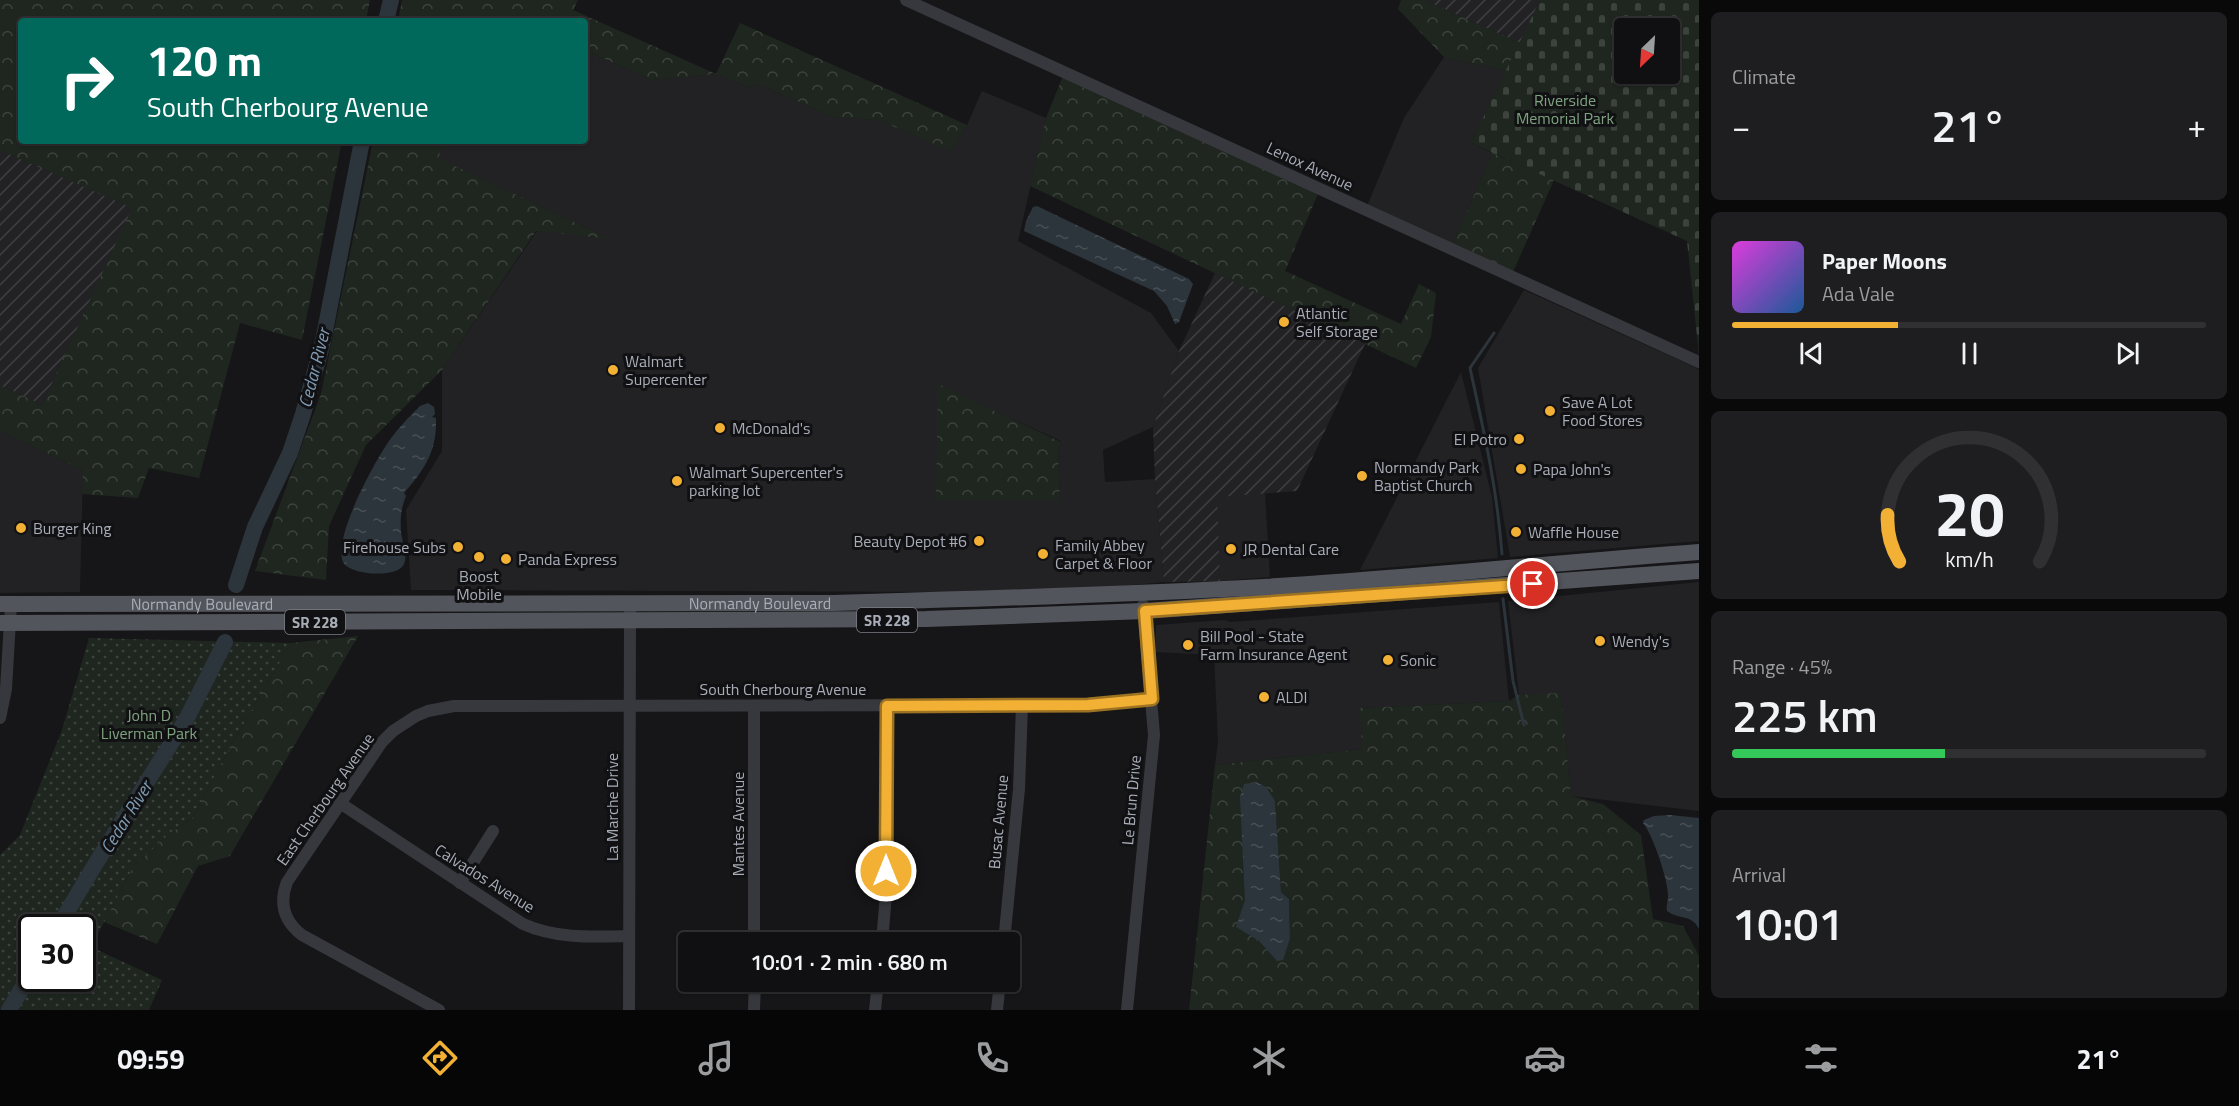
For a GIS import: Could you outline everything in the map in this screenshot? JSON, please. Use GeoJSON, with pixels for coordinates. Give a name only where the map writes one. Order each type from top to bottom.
{"type":"FeatureCollection","features":[{"type":"Feature","properties":{"kind":"main road","name":"Normandy Boulevard"},"geometry":{"type":"LineString","coordinates":[[5,604],[833,603],[1141,593],[1268,586],[1699,552]]}},
{"type":"Feature","properties":{"kind":"main road","name":"Normandy Boulevard"},"geometry":{"type":"LineString","coordinates":[[5,623],[922,620],[1145,611],[1699,571]]}},
{"type":"Feature","properties":{"kind":"main road"},"geometry":{"type":"LineString","coordinates":[[93,623],[100,617],[156,614],[169,604]]}},
{"type":"Feature","properties":{"kind":"street","name":"Lenox Avenue"},"geometry":{"type":"LineString","coordinates":[[906,0],[1699,362]]}},
{"type":"Feature","properties":{"kind":"street","name":"Le Brun Drive"},"geometry":{"type":"LineString","coordinates":[[1127,1010],[1154,735],[1145,611],[1141,593]]}},
{"type":"Feature","properties":{"kind":"street"},"geometry":{"type":"LineString","coordinates":[[0,715],[6,689],[5,604]]}},
{"type":"Feature","properties":{"kind":"street","name":"La Marche Drive"},"geometry":{"type":"LineString","coordinates":[[629,1010],[630,604]]}},
{"type":"Feature","properties":{"kind":"street","name":"South Cherbourg Avenue"},"geometry":{"type":"LineString","coordinates":[[416,716],[454,706],[1088,705],[1152,699]]}},
{"type":"Feature","properties":{"kind":"street","name":"Busac Avenue"},"geometry":{"type":"LineString","coordinates":[[1005,932],[1019,789],[1022,705]]}},
{"type":"Feature","properties":{"kind":"street","name":"Mantes Avenue"},"geometry":{"type":"LineString","coordinates":[[754,706],[754,932]]}},
{"type":"Feature","properties":{"kind":"street"},"geometry":{"type":"LineString","coordinates":[[883,932],[886,894],[887,706]]}},
{"type":"Feature","properties":{"kind":"street","name":"East Cherbourg Avenue"},"geometry":{"type":"LineString","coordinates":[[416,716],[393,731],[382,742],[287,882],[283,893],[285,913],[293,928],[302,935],[439,1010]]}},
{"type":"Feature","properties":{"kind":"street","name":"Calvados Avenue"},"geometry":{"type":"LineString","coordinates":[[340,803],[512,917],[539,931],[575,937],[629,936]]}},
{"type":"Feature","properties":{"kind":"street"},"geometry":{"type":"LineString","coordinates":[[460,883],[493,831]]}},
{"type":"Feature","properties":{"kind":"street"},"geometry":{"type":"LineString","coordinates":[[754,1010],[755,992]]}},
{"type":"Feature","properties":{"kind":"street"},"geometry":{"type":"LineString","coordinates":[[875,1010],[877,992]]}},
{"type":"Feature","properties":{"kind":"street"},"geometry":{"type":"LineString","coordinates":[[997,1010],[999,992]]}},
{"type":"Feature","properties":{"kind":"shaded area"},"geometry":{"type":"Polygon","coordinates":[[[1424,0],[1540,0],[1520,43],[1424,0]]]}},
{"type":"Feature","properties":{"kind":"shaded area"},"geometry":{"type":"Polygon","coordinates":[[[588,51],[651,80],[717,74],[747,87],[758,84],[833,117],[878,120],[951,150],[967,125],[982,91],[1046,118],[1018,241],[1151,313],[1179,351],[1153,427],[1103,450],[1105,482],[1155,479],[1164,582],[1112,587],[947,592],[411,590],[406,510],[442,451],[442,370],[537,231],[609,238],[437,158],[444,144],[588,144],[588,51]],[[938,385],[1060,500],[1058,449],[1061,441],[938,385]]]}},
{"type":"Feature","properties":{"kind":"shaded area"},"geometry":{"type":"Polygon","coordinates":[[[1444,57],[1506,71],[1471,143],[1492,153],[1453,244],[1367,206],[1404,118],[1444,57]]]}},
{"type":"Feature","properties":{"kind":"shaded area"},"geometry":{"type":"Polygon","coordinates":[[[0,150],[133,208],[42,405],[0,385],[0,150]]]}},
{"type":"Feature","properties":{"kind":"shaded area"},"geometry":{"type":"Polygon","coordinates":[[[1215,273],[1365,344],[1297,491],[1217,497],[1220,581],[1164,582],[1153,427],[1179,351],[1215,273]]]}},
{"type":"Feature","properties":{"kind":"shaded area"},"geometry":{"type":"Polygon","coordinates":[[[1524,290],[1699,369],[1699,541],[1510,557],[1478,368],[1524,290]]]}},
{"type":"Feature","properties":{"kind":"shaded area"},"geometry":{"type":"Polygon","coordinates":[[[1461,372],[1492,497],[1498,558],[1360,570],[1461,372]]]}},
{"type":"Feature","properties":{"kind":"shaded area"},"geometry":{"type":"Polygon","coordinates":[[[0,431],[83,470],[80,592],[0,593],[0,431]]]}},
{"type":"Feature","properties":{"kind":"shaded area"},"geometry":{"type":"Polygon","coordinates":[[[1265,493],[1270,577],[1220,581],[1216,496],[1265,493]]]}},
{"type":"Feature","properties":{"kind":"shaded area"},"geometry":{"type":"Polygon","coordinates":[[[1699,582],[1699,811],[1571,796],[1561,694],[1519,695],[1508,601],[1699,582]]]}},
{"type":"Feature","properties":{"kind":"shaded area"},"geometry":{"type":"Polygon","coordinates":[[[1499,602],[1509,701],[1361,708],[1362,749],[1215,765],[1218,741],[1214,655],[1155,652],[1156,625],[1225,620],[1230,622],[1499,602]]]}},
{"type":"Feature","properties":{"kind":"green space"},"geometry":{"type":"Polygon","coordinates":[[[0,0],[370,0],[367,18],[18,18],[18,144],[341,144],[302,340],[240,323],[199,478],[149,468],[138,498],[82,494],[83,470],[0,431],[0,385],[42,405],[132,208],[0,150],[0,0]]]}},
{"type":"Feature","properties":{"kind":"green space"},"geometry":{"type":"Polygon","coordinates":[[[402,0],[578,0],[573,10],[716,74],[740,23],[967,125],[951,151],[878,120],[833,117],[758,84],[747,87],[717,74],[651,80],[588,51],[588,18],[399,18],[402,0]]]}},
{"type":"Feature","properties":{"kind":"green space"},"geometry":{"type":"Polygon","coordinates":[[[1401,0],[1424,0],[1520,43],[1506,71],[1444,57],[1398,9],[1401,0]]]}},
{"type":"Feature","properties":{"kind":"green space","name":"Riverside Memorial Park"},"geometry":{"type":"Polygon","coordinates":[[[1540,0],[1699,0],[1699,355],[1687,241],[1471,143],[1540,0]]]}},
{"type":"Feature","properties":{"kind":"green space"},"geometry":{"type":"Polygon","coordinates":[[[1063,76],[1318,194],[1285,271],[1401,324],[1419,284],[1436,293],[1431,337],[1416,368],[1030,186],[1046,118],[1063,76]]]}},
{"type":"Feature","properties":{"kind":"green space"},"geometry":{"type":"Polygon","coordinates":[[[372,144],[445,144],[438,158],[611,239],[536,231],[442,370],[366,445],[329,526],[326,580],[255,571],[321,394],[372,144]]]}},
{"type":"Feature","properties":{"kind":"green space"},"geometry":{"type":"Polygon","coordinates":[[[1492,153],[1554,180],[1513,272],[1453,244],[1492,153]]]}},
{"type":"Feature","properties":{"kind":"green space"},"geometry":{"type":"Polygon","coordinates":[[[938,384],[1061,442],[1058,449],[1060,501],[936,501],[938,384]]]}},
{"type":"Feature","properties":{"kind":"green space"},"geometry":{"type":"Polygon","coordinates":[[[358,636],[230,856],[198,866],[157,944],[104,922],[133,867],[171,832],[191,820],[235,738],[291,643],[358,636]]]}},
{"type":"Feature","properties":{"kind":"green space","name":"John D Liverman Park"},"geometry":{"type":"Polygon","coordinates":[[[89,638],[291,643],[235,738],[191,820],[171,832],[133,867],[96,937],[96,914],[18,914],[18,992],[96,992],[96,949],[162,980],[149,1010],[0,1010],[0,855],[20,835],[62,730],[89,638]]]}},
{"type":"Feature","properties":{"kind":"green space"},"geometry":{"type":"Polygon","coordinates":[[[1561,693],[1571,796],[1603,804],[1641,835],[1653,919],[1683,926],[1699,956],[1699,1010],[1189,1010],[1215,765],[1362,749],[1360,708],[1509,701],[1519,695],[1561,693]],[[1275,801],[1237,927],[1259,941],[1277,961],[1290,938],[1289,899],[1281,892],[1275,801]]]}},
{"type":"Feature","properties":{"kind":"water"},"geometry":{"type":"Polygon","coordinates":[[[1037,206],[1189,279],[1193,284],[1179,322],[1175,324],[1167,306],[1154,291],[1024,231],[1033,207],[1037,206]]]}},
{"type":"Feature","properties":{"kind":"water"},"geometry":{"type":"Polygon","coordinates":[[[428,403],[434,407],[435,414],[432,417],[436,418],[436,430],[432,450],[424,467],[404,493],[406,496],[402,509],[401,532],[405,552],[404,564],[393,572],[374,574],[354,570],[343,562],[341,551],[356,502],[391,439],[420,406],[428,403]]]}},
{"type":"Feature","properties":{"kind":"water"},"geometry":{"type":"Polygon","coordinates":[[[1256,782],[1266,787],[1275,801],[1281,892],[1289,899],[1290,938],[1283,960],[1277,961],[1259,941],[1236,927],[1245,900],[1240,797],[1244,784],[1256,782]]]}},
{"type":"Feature","properties":{"kind":"water"},"geometry":{"type":"Polygon","coordinates":[[[1654,816],[1699,818],[1699,929],[1693,921],[1667,911],[1668,890],[1663,870],[1656,848],[1643,823],[1644,820],[1654,816]]]}},
{"type":"Feature","properties":{"kind":"waterway","name":"Cedar River"},"geometry":{"type":"LineString","coordinates":[[387,18],[391,0]]}},
{"type":"Feature","properties":{"kind":"waterway","name":"Cedar River"},"geometry":{"type":"LineString","coordinates":[[236,585],[255,527],[290,453],[303,414],[322,346],[361,144]]}},
{"type":"Feature","properties":{"kind":"waterway"},"geometry":{"type":"LineString","coordinates":[[1494,333],[1470,368],[1493,483],[1502,554]]}},
{"type":"Feature","properties":{"kind":"waterway"},"geometry":{"type":"LineString","coordinates":[[1503,599],[1513,681],[1524,725]]}},
{"type":"Feature","properties":{"kind":"waterway","name":"Cedar River"},"geometry":{"type":"LineString","coordinates":[[66,914],[187,718],[225,642]]}},
{"type":"Feature","properties":{"kind":"waterway","name":"Cedar River"},"geometry":{"type":"LineString","coordinates":[[9,1010],[20,992]]}},
{"type":"Feature","properties":{"kind":"place","name":"Atlantic Self Storage"},"geometry":{"type":"Point","coordinates":[1284,322]}},
{"type":"Feature","properties":{"kind":"place","name":"Walmart Supercenter"},"geometry":{"type":"Point","coordinates":[613,370]}},
{"type":"Feature","properties":{"kind":"place","name":"Save A Lot Food Stores"},"geometry":{"type":"Point","coordinates":[1550,411]}},
{"type":"Feature","properties":{"kind":"place","name":"McDonald's"},"geometry":{"type":"Point","coordinates":[720,428]}},
{"type":"Feature","properties":{"kind":"place","name":"El Potro"},"geometry":{"type":"Point","coordinates":[1519,439]}},
{"type":"Feature","properties":{"kind":"place","name":"Papa John's"},"geometry":{"type":"Point","coordinates":[1521,469]}},
{"type":"Feature","properties":{"kind":"place","name":"Normandy Park Baptist Church"},"geometry":{"type":"Point","coordinates":[1362,476]}},
{"type":"Feature","properties":{"kind":"place","name":"Walmart Supercenter's parking lot"},"geometry":{"type":"Point","coordinates":[677,481]}},
{"type":"Feature","properties":{"kind":"place","name":"Burger King"},"geometry":{"type":"Point","coordinates":[21,528]}},
{"type":"Feature","properties":{"kind":"place","name":"Waffle House"},"geometry":{"type":"Point","coordinates":[1516,532]}},
{"type":"Feature","properties":{"kind":"place","name":"Beauty Depot #6"},"geometry":{"type":"Point","coordinates":[979,541]}},
{"type":"Feature","properties":{"kind":"place","name":"Firehouse Subs"},"geometry":{"type":"Point","coordinates":[458,547]}},
{"type":"Feature","properties":{"kind":"place","name":"JR Dental Care"},"geometry":{"type":"Point","coordinates":[1231,549]}},
{"type":"Feature","properties":{"kind":"place","name":"Family Abbey Carpet & Floor"},"geometry":{"type":"Point","coordinates":[1043,554]}},
{"type":"Feature","properties":{"kind":"place","name":"Boost Mobile"},"geometry":{"type":"Point","coordinates":[479,557]}},
{"type":"Feature","properties":{"kind":"place","name":"Panda Express"},"geometry":{"type":"Point","coordinates":[506,559]}},
{"type":"Feature","properties":{"kind":"place","name":"Wendy's"},"geometry":{"type":"Point","coordinates":[1600,641]}},
{"type":"Feature","properties":{"kind":"place","name":"Bill Pool - State Farm Insurance Agent"},"geometry":{"type":"Point","coordinates":[1188,645]}},
{"type":"Feature","properties":{"kind":"place","name":"Sonic"},"geometry":{"type":"Point","coordinates":[1388,660]}},
{"type":"Feature","properties":{"kind":"place","name":"ALDI"},"geometry":{"type":"Point","coordinates":[1264,697]}},
{"type":"Feature","properties":{"kind":"route"},"geometry":{"type":"LineString","coordinates":[[886,871],[887,706],[1088,705],[1152,699],[1145,611],[1533,584]]}}]}
